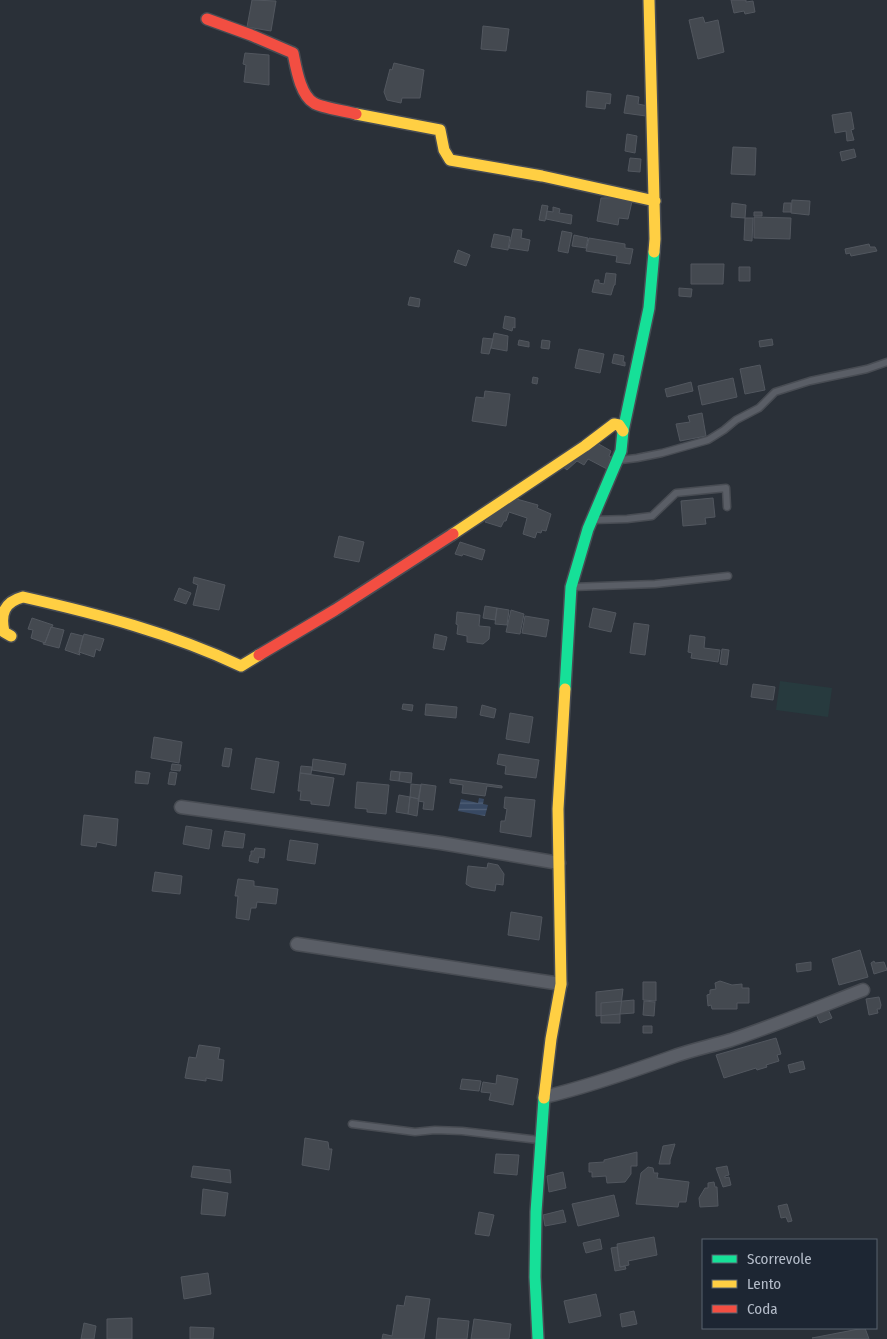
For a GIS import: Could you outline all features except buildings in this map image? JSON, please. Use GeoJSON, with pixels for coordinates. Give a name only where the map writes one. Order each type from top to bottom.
{"type":"FeatureCollection","features":[{"type":"Feature","properties":{"kind":"street"},"geometry":{"type":"LineString","coordinates":[[538,1339],[535,1277],[540,1140],[551,1040],[561,984],[558,809],[571,587],[592,520],[621,451],[623,431],[648,308],[655,239],[649,0]]}},
{"type":"Feature","properties":{"kind":"street"},"geometry":{"type":"LineString","coordinates":[[208,19],[293,53],[298,76],[307,96],[314,103],[365,116],[440,130],[444,150],[450,160],[542,176],[655,201]]}},
{"type":"Feature","properties":{"kind":"street"},"geometry":{"type":"LineString","coordinates":[[12,636],[4,632],[0,621],[4,609],[12,600],[24,597],[132,625],[220,656],[241,666],[335,610],[504,501],[614,424],[619,425],[623,431]]}},
{"type":"Feature","properties":{"kind":"street"},"geometry":{"type":"LineString","coordinates":[[181,807],[440,843],[559,863]]}},
{"type":"Feature","properties":{"kind":"street"},"geometry":{"type":"LineString","coordinates":[[297,944],[561,984]]}},
{"type":"Feature","properties":{"kind":"street"},"geometry":{"type":"LineString","coordinates":[[544,1096],[565,1092],[732,1039],[863,990]]}},
{"type":"Feature","properties":{"kind":"lane"},"geometry":{"type":"LineString","coordinates":[[617,460],[638,458],[708,440],[736,420],[759,408],[775,392],[810,381],[867,369],[887,362]]}},
{"type":"Feature","properties":{"kind":"lane"},"geometry":{"type":"LineString","coordinates":[[592,520],[652,516],[676,493],[726,488],[727,507]]}},
{"type":"Feature","properties":{"kind":"lane"},"geometry":{"type":"LineString","coordinates":[[571,587],[655,584],[728,576]]}},
{"type":"Feature","properties":{"kind":"lane"},"geometry":{"type":"LineString","coordinates":[[352,1124],[415,1132],[462,1131],[540,1140]]}},
{"type":"Feature","properties":{"kind":"green space"},"geometry":{"type":"Polygon","coordinates":[[[780,681],[832,688],[828,717],[776,710],[780,681]]]}},
{"type":"Feature","properties":{"kind":"water"},"geometry":{"type":"Polygon","coordinates":[[[479,798],[484,799],[483,804],[488,805],[485,816],[458,811],[461,799],[478,803],[479,798]]]}},
{"type":"Feature","properties":{"kind":"traffic: fast"},"geometry":{"type":"LineString","coordinates":[[565,689],[571,587],[588,529],[621,451],[623,431],[649,308],[654,252]]}},
{"type":"Feature","properties":{"kind":"traffic: fast"},"geometry":{"type":"LineString","coordinates":[[538,1339],[535,1277],[536,1212],[544,1098]]}},
{"type":"Feature","properties":{"kind":"traffic: slow"},"geometry":{"type":"LineString","coordinates":[[649,0],[654,252]]}},
{"type":"Feature","properties":{"kind":"traffic: slow"},"geometry":{"type":"LineString","coordinates":[[356,114],[440,130],[444,150],[450,160],[542,176],[655,201]]}},
{"type":"Feature","properties":{"kind":"traffic: slow"},"geometry":{"type":"LineString","coordinates":[[453,534],[585,446],[614,424],[619,425],[623,431]]}},
{"type":"Feature","properties":{"kind":"traffic: slow"},"geometry":{"type":"LineString","coordinates":[[11,636],[4,632],[3,614],[11,602],[23,597],[79,610],[161,634],[241,666],[259,655]]}},
{"type":"Feature","properties":{"kind":"traffic: slow"},"geometry":{"type":"LineString","coordinates":[[544,1098],[551,1039],[561,984],[558,809],[565,689]]}},
{"type":"Feature","properties":{"kind":"traffic: jam"},"geometry":{"type":"LineString","coordinates":[[207,19],[293,53],[299,80],[309,99],[323,106],[356,114]]}},
{"type":"Feature","properties":{"kind":"traffic: jam"},"geometry":{"type":"LineString","coordinates":[[259,655],[335,610],[453,534]]}}]}
